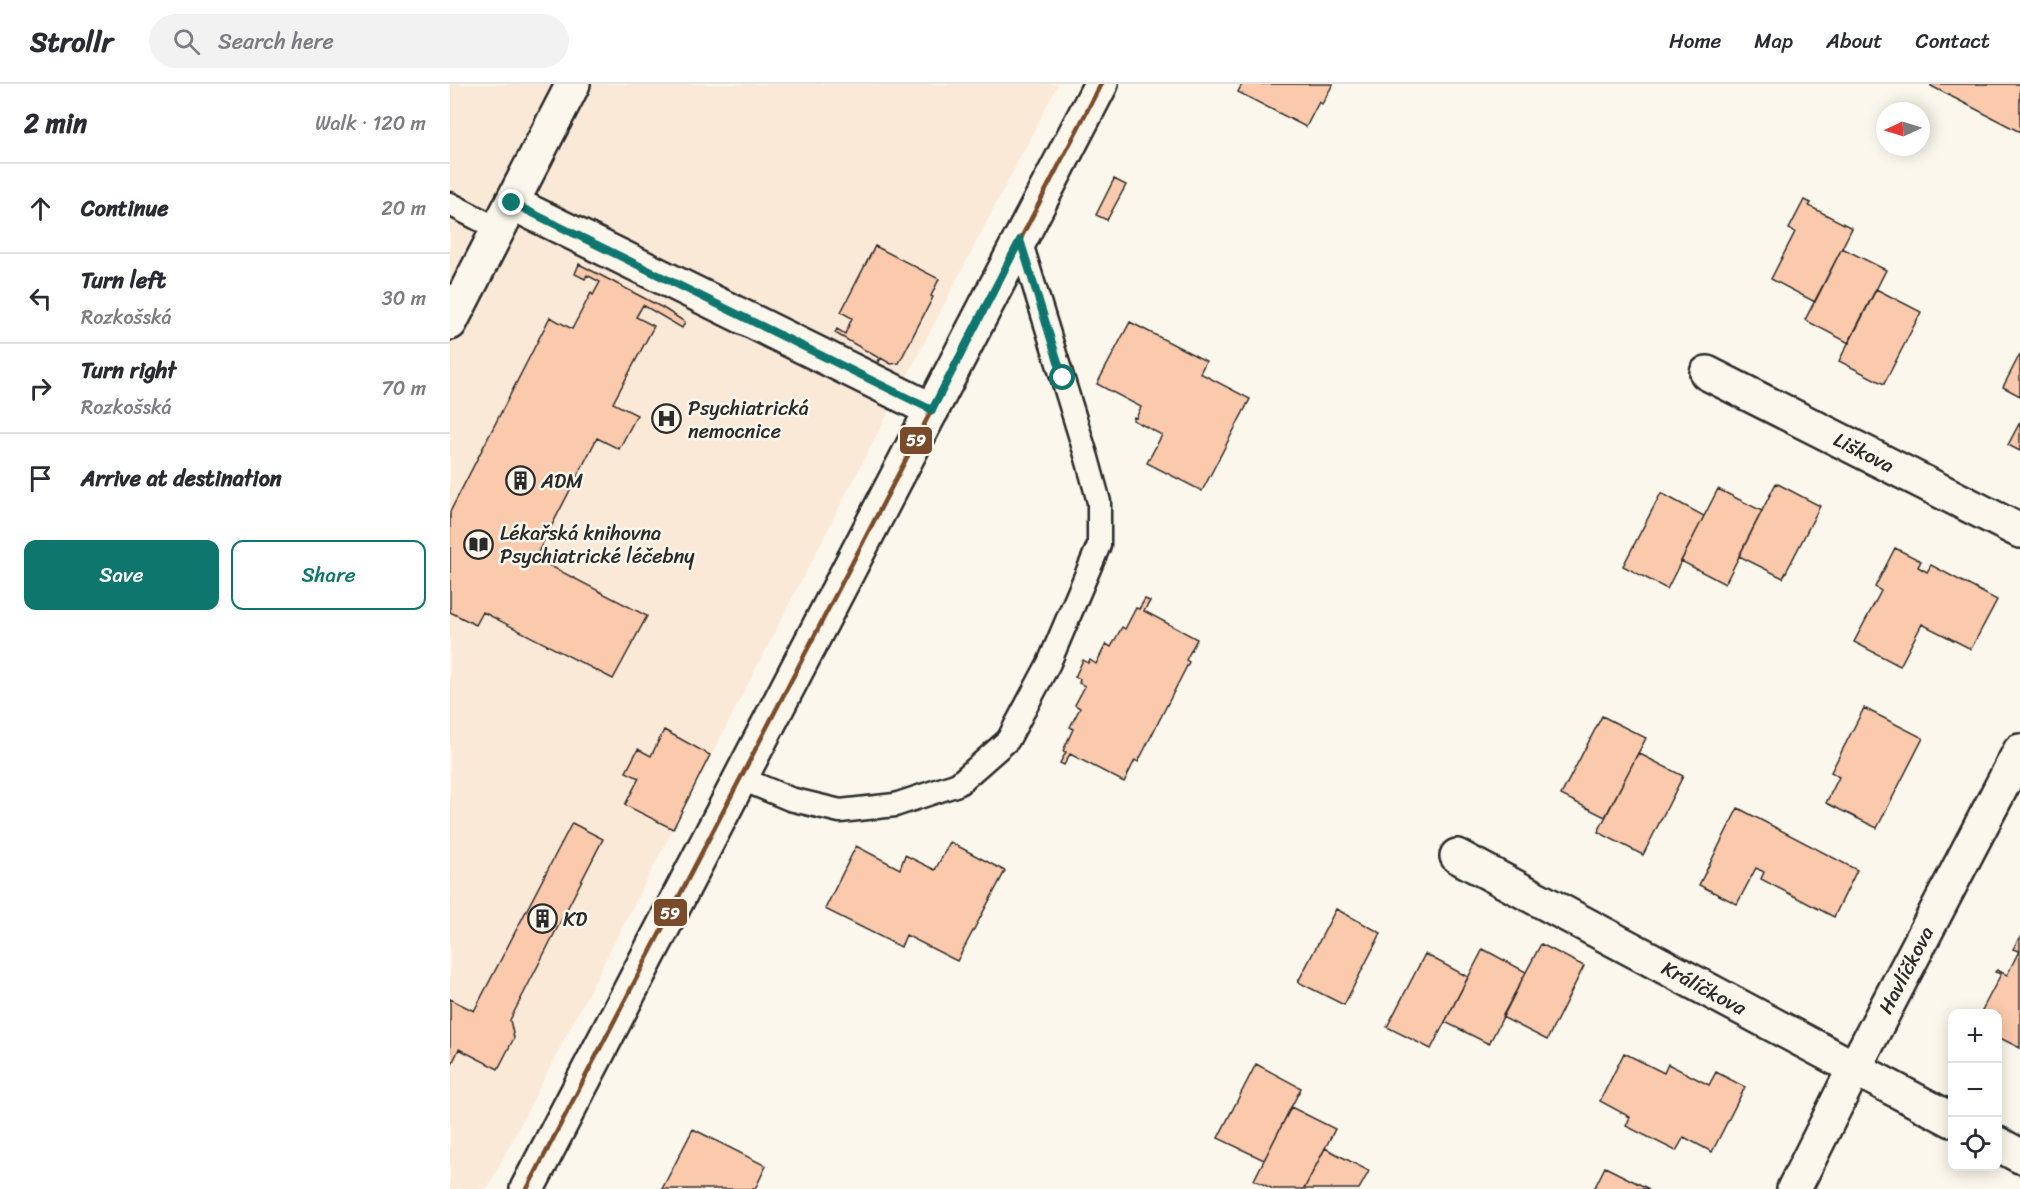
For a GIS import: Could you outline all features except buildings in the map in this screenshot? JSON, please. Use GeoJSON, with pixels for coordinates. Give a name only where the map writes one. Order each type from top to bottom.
{"type":"FeatureCollection","features":[{"type":"Feature","properties":{"kind":"street"},"geometry":{"type":"LineString","coordinates":[[450,323],[573,84]]}},
{"type":"Feature","properties":{"kind":"street"},"geometry":{"type":"LineString","coordinates":[[526,1189],[1101,84]]}},
{"type":"Feature","properties":{"kind":"street"},"geometry":{"type":"LineString","coordinates":[[505,216],[932,410]]}},
{"type":"Feature","properties":{"kind":"street","name":"Liškova"},"geometry":{"type":"LineString","coordinates":[[1707,373],[2020,531]]}},
{"type":"Feature","properties":{"kind":"street","name":"Havlíčkova"},"geometry":{"type":"LineString","coordinates":[[1794,1189],[2020,751]]}},
{"type":"Feature","properties":{"kind":"street","name":"Králíčkova"},"geometry":{"type":"LineString","coordinates":[[1457,856],[1948,1117]]}},
{"type":"Feature","properties":{"kind":"street"},"geometry":{"type":"LineString","coordinates":[[2002,1146],[2020,1156]]}},
{"type":"Feature","properties":{"kind":"lane"},"geometry":{"type":"LineString","coordinates":[[450,204],[505,216]]}},
{"type":"Feature","properties":{"kind":"lane"},"geometry":{"type":"LineString","coordinates":[[740,778],[790,800],[840,811],[895,805],[958,784],[1008,740],[1049,663],[1099,545],[1099,502],[1020,240]]}},
{"type":"Feature","properties":{"kind":"shaded area","name":"Psychiatrická nemocnice"},"geometry":{"type":"Polygon","coordinates":[[[450,84],[1058,84],[487,1189],[450,1189],[450,84]]]}},
{"type":"Feature","properties":{"kind":"transit line","name":"59"},"geometry":{"type":"LineString","coordinates":[[527,1189],[1101,84]]}},
{"type":"Feature","properties":{"kind":"place","name":"Psychiatrická nemocnice"},"geometry":{"type":"Point","coordinates":[667,419]}},
{"type":"Feature","properties":{"kind":"place","name":"ADM"},"geometry":{"type":"Point","coordinates":[520,481]}},
{"type":"Feature","properties":{"kind":"place","name":"Lékařská knihovna Psychiatrické léčebny"},"geometry":{"type":"Point","coordinates":[479,545]}},
{"type":"Feature","properties":{"kind":"place","name":"KD"},"geometry":{"type":"Point","coordinates":[542,919]}},
{"type":"Feature","properties":{"kind":"route"},"geometry":{"type":"LineString","coordinates":[[512,203],[932,410],[1020,240],[1063,378]]}}]}
